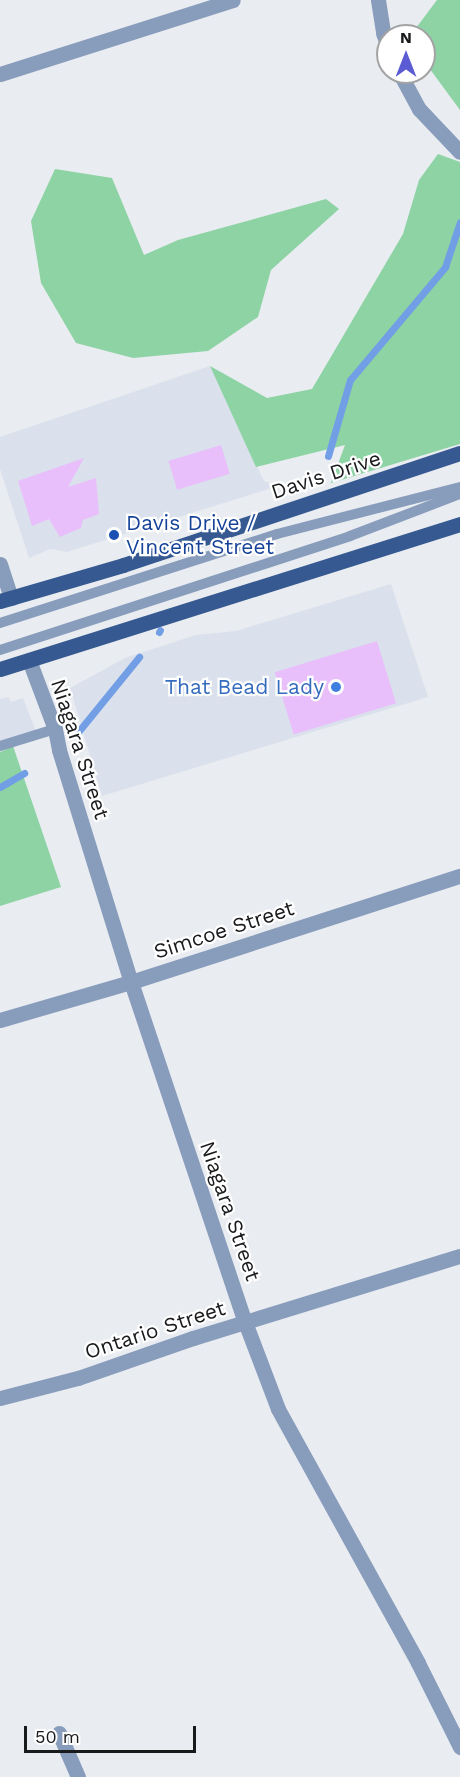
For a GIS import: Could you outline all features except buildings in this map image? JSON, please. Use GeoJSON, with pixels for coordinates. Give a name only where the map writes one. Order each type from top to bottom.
{"type":"FeatureCollection","features":[{"type":"Feature","properties":{"kind":"main road","name":"Davis Drive"},"geometry":{"type":"LineString","coordinates":[[5,600],[123,565],[460,453]]}},
{"type":"Feature","properties":{"kind":"main road"},"geometry":{"type":"LineString","coordinates":[[0,669],[460,524]]}},
{"type":"Feature","properties":{"kind":"street"},"geometry":{"type":"LineString","coordinates":[[0,74],[233,0]]}},
{"type":"Feature","properties":{"kind":"street"},"geometry":{"type":"LineString","coordinates":[[378,0],[382,24]]}},
{"type":"Feature","properties":{"kind":"street"},"geometry":{"type":"LineString","coordinates":[[405,84],[419,109],[460,152]]}},
{"type":"Feature","properties":{"kind":"street"},"geometry":{"type":"LineString","coordinates":[[0,564],[5,600]]}},
{"type":"Feature","properties":{"kind":"street","name":"Niagara Street"},"geometry":{"type":"LineString","coordinates":[[28,660],[55,729],[59,750],[131,982],[245,1322],[278,1408],[418,1663],[460,1747]]}},
{"type":"Feature","properties":{"kind":"street","name":"Simcoe Street"},"geometry":{"type":"LineString","coordinates":[[0,1020],[131,982],[460,876]]}},
{"type":"Feature","properties":{"kind":"street","name":"Ontario Street"},"geometry":{"type":"LineString","coordinates":[[0,1398],[78,1377],[245,1322],[460,1256]]}},
{"type":"Feature","properties":{"kind":"street"},"geometry":{"type":"LineString","coordinates":[[59,1733],[78,1777]]}},
{"type":"Feature","properties":{"kind":"lane"},"geometry":{"type":"LineString","coordinates":[[0,623],[277,534],[460,487]]}},
{"type":"Feature","properties":{"kind":"lane"},"geometry":{"type":"LineString","coordinates":[[0,650],[350,536],[460,494]]}},
{"type":"Feature","properties":{"kind":"lane"},"geometry":{"type":"LineString","coordinates":[[0,746],[55,729]]}},
{"type":"Feature","properties":{"kind":"shaded area"},"geometry":{"type":"Polygon","coordinates":[[[210,366],[264,481],[278,486],[67,552],[50,549],[29,558],[0,469],[0,437],[210,366]]]}},
{"type":"Feature","properties":{"kind":"shaded area"},"geometry":{"type":"Polygon","coordinates":[[[391,584],[428,697],[102,796],[70,688],[125,658],[196,635],[236,631],[391,584]]]}},
{"type":"Feature","properties":{"kind":"shaded area"},"geometry":{"type":"Polygon","coordinates":[[[8,697],[11,702],[23,698],[39,739],[13,745],[0,752],[0,699],[8,697]]]}},
{"type":"Feature","properties":{"kind":"green space"},"geometry":{"type":"Polygon","coordinates":[[[437,0],[460,0],[460,110],[436,77],[436,24],[419,24],[437,0]]]}},
{"type":"Feature","properties":{"kind":"green space"},"geometry":{"type":"Polygon","coordinates":[[[438,154],[460,162],[460,444],[331,483],[345,445],[256,467],[210,366],[267,398],[312,389],[403,234],[419,180],[438,154]]]}},
{"type":"Feature","properties":{"kind":"green space"},"geometry":{"type":"Polygon","coordinates":[[[55,169],[112,178],[144,255],[178,240],[326,199],[339,209],[271,270],[258,317],[208,351],[133,358],[76,343],[41,283],[31,221],[55,169]]]}},
{"type":"Feature","properties":{"kind":"green space"},"geometry":{"type":"Polygon","coordinates":[[[13,746],[61,887],[0,906],[0,752],[13,746]]]}},
{"type":"Feature","properties":{"kind":"waterway"},"geometry":{"type":"LineString","coordinates":[[328,456],[350,380],[445,267],[460,222]]}},
{"type":"Feature","properties":{"kind":"waterway"},"geometry":{"type":"LineString","coordinates":[[78,732],[139,657]]}},
{"type":"Feature","properties":{"kind":"waterway"},"geometry":{"type":"LineString","coordinates":[[0,787],[24,773]]}},
{"type":"Feature","properties":{"kind":"place","name":"Davis Drive / Vincent Street"},"geometry":{"type":"Point","coordinates":[114,535]}},
{"type":"Feature","properties":{"kind":"place","name":"That Bead Lady"},"geometry":{"type":"Point","coordinates":[336,687]}}]}
